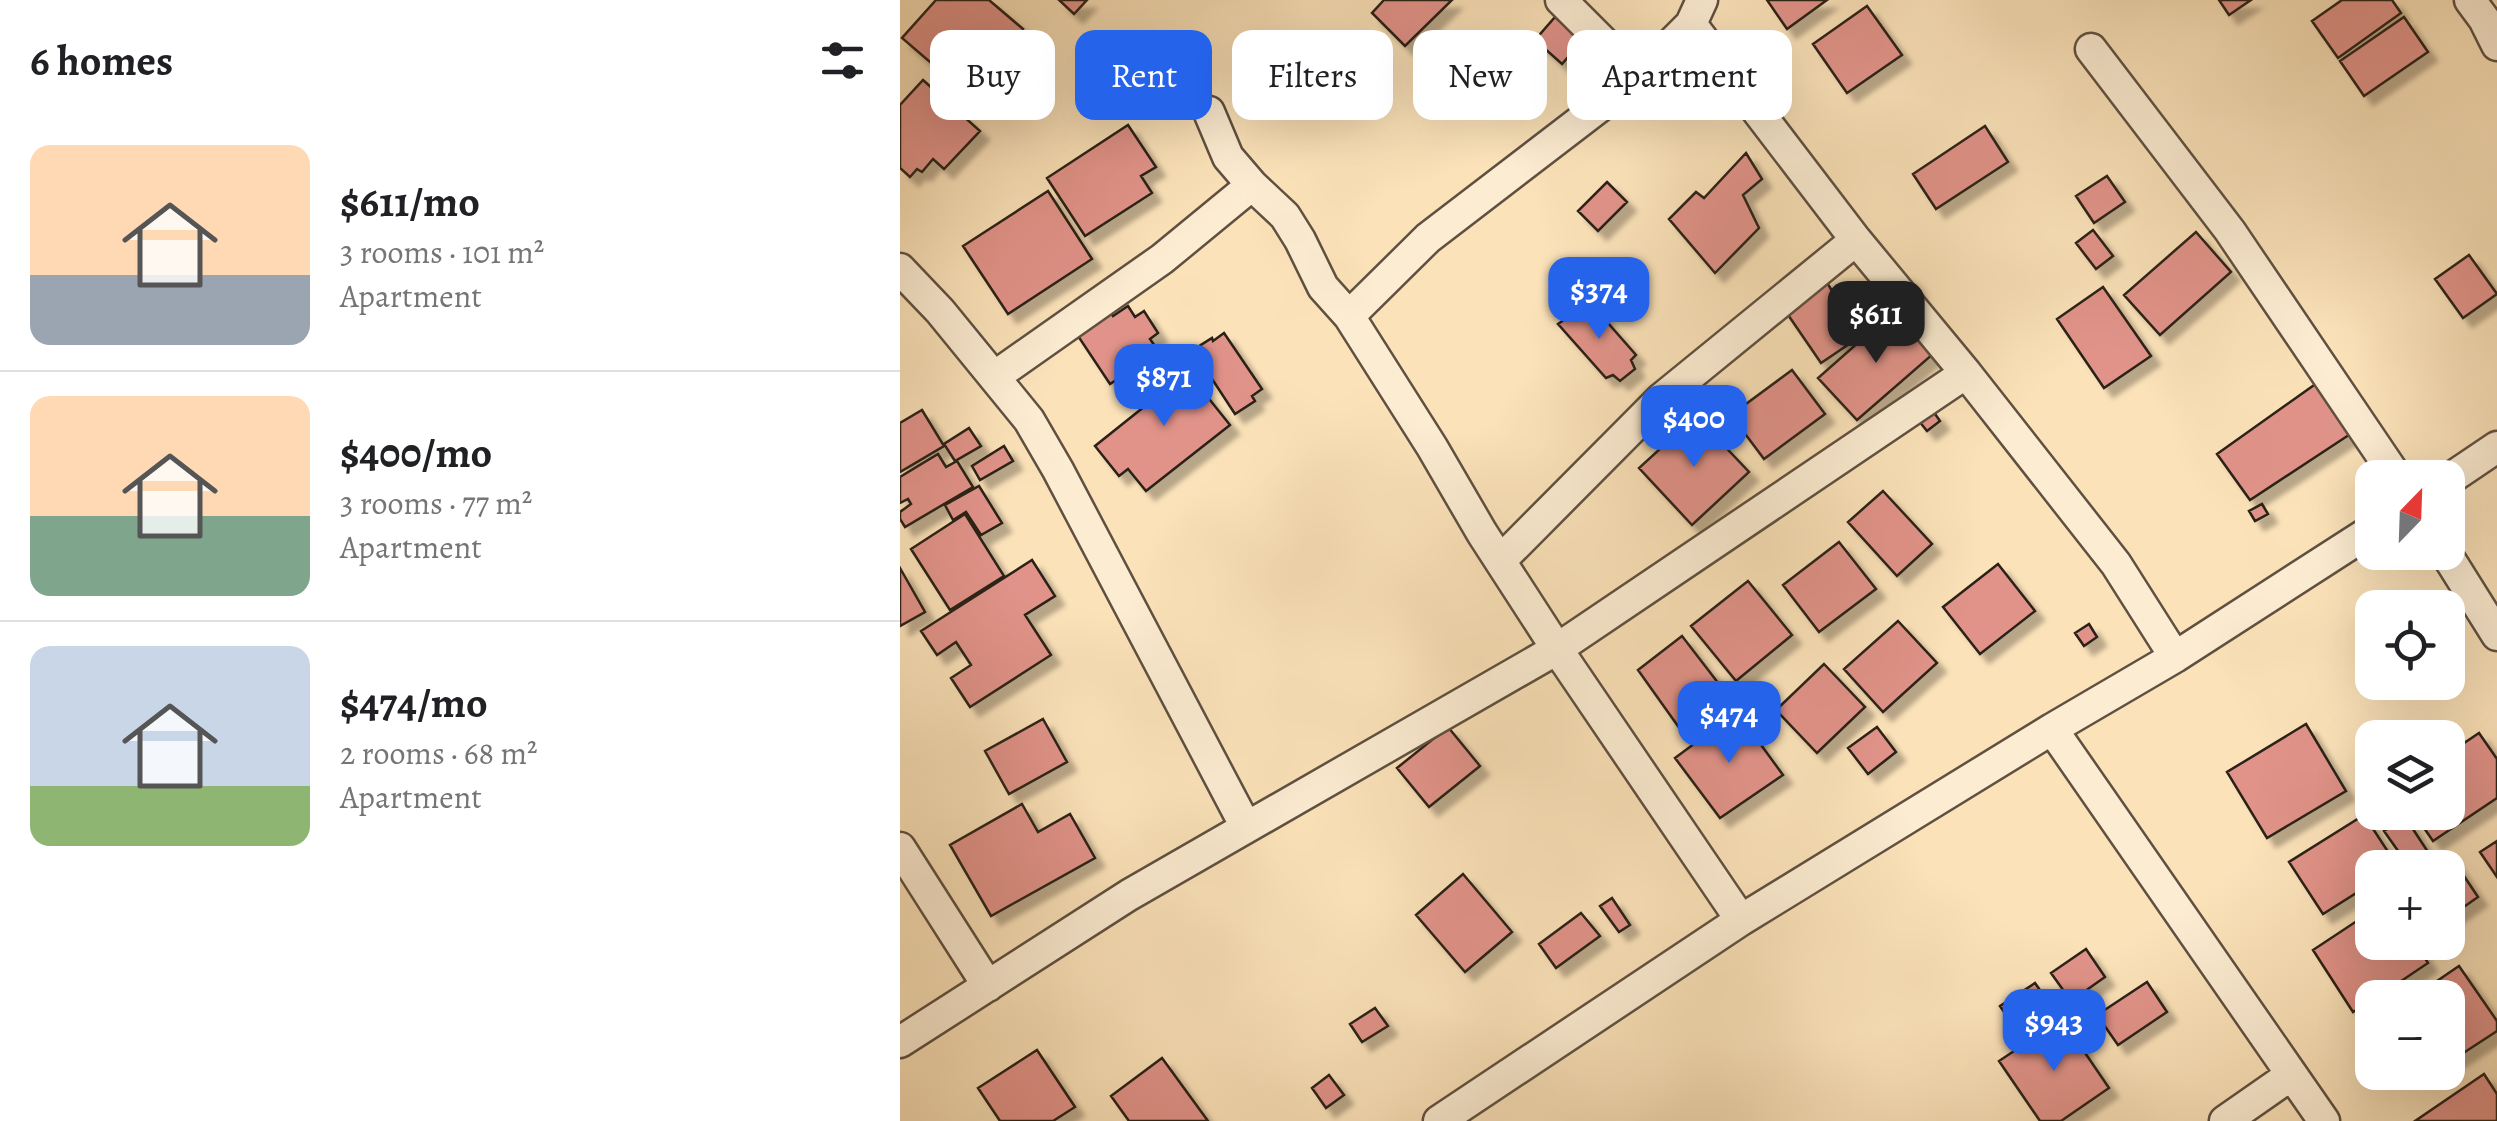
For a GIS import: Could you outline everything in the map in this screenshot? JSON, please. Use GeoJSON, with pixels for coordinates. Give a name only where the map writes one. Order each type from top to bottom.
{"type":"FeatureCollection","features":[{"type":"Feature","properties":{"kind":"street"},"geometry":{"type":"LineString","coordinates":[[1561,0],[1591,30]]}},
{"type":"Feature","properties":{"kind":"street"},"geometry":{"type":"LineString","coordinates":[[2470,0],[2497,44]]}},
{"type":"Feature","properties":{"kind":"street"},"geometry":{"type":"LineString","coordinates":[[1696,12],[1856,240],[2116,564],[2175,657]]}},
{"type":"Feature","properties":{"kind":"street"},"geometry":{"type":"LineString","coordinates":[[2090,48],[2230,231],[2385,460]]}},
{"type":"Feature","properties":{"kind":"street"},"geometry":{"type":"LineString","coordinates":[[1212,119],[1228,157],[1285,216],[1323,288],[1349,316],[1500,561],[1742,920]]}},
{"type":"Feature","properties":{"kind":"street"},"geometry":{"type":"LineString","coordinates":[[1349,316],[1428,238],[1582,120]]}},
{"type":"Feature","properties":{"kind":"street"},"geometry":{"type":"LineString","coordinates":[[994,377],[1162,259],[1252,185]]}},
{"type":"Feature","properties":{"kind":"street"},"geometry":{"type":"LineString","coordinates":[[1500,561],[1661,399],[1856,240]]}},
{"type":"Feature","properties":{"kind":"street"},"geometry":{"type":"LineString","coordinates":[[900,269],[940,311],[1029,420],[1246,826]]}},
{"type":"Feature","properties":{"kind":"street"},"geometry":{"type":"LineString","coordinates":[[900,1042],[1129,895],[1557,648],[1966,373]]}},
{"type":"Feature","properties":{"kind":"street"},"geometry":{"type":"LineString","coordinates":[[2465,469],[2497,447]]}},
{"type":"Feature","properties":{"kind":"street"},"geometry":{"type":"LineString","coordinates":[[1439,1121],[1742,920],[2175,657],[2355,541]]}},
{"type":"Feature","properties":{"kind":"street"},"geometry":{"type":"LineString","coordinates":[[2456,570],[2497,635]]}},
{"type":"Feature","properties":{"kind":"street"},"geometry":{"type":"LineString","coordinates":[[2052,730],[2324,1121]]}},
{"type":"Feature","properties":{"kind":"street"},"geometry":{"type":"LineString","coordinates":[[900,848],[988,986]]}},
{"type":"Feature","properties":{"kind":"street"},"geometry":{"type":"LineString","coordinates":[[2225,1121],[2291,1075]]}},
{"type":"Feature","properties":{"kind":"building"},"geometry":{"type":"Polygon","coordinates":[[[936,0],[989,0],[1023,29],[930,30],[930,62],[902,38],[936,0]]]}},
{"type":"Feature","properties":{"kind":"building"},"geometry":{"type":"Polygon","coordinates":[[[1059,0],[1087,0],[1074,14],[1059,0]]]}},
{"type":"Feature","properties":{"kind":"building"},"geometry":{"type":"Polygon","coordinates":[[[1384,0],[1452,0],[1421,30],[1413,30],[1413,38],[1405,46],[1372,13],[1384,0]]]}},
{"type":"Feature","properties":{"kind":"building"},"geometry":{"type":"Polygon","coordinates":[[[1767,0],[1827,0],[1787,29],[1767,0]]]}},
{"type":"Feature","properties":{"kind":"building"},"geometry":{"type":"Polygon","coordinates":[[[2219,0],[2251,0],[2229,15],[2219,0]]]}},
{"type":"Feature","properties":{"kind":"building"},"geometry":{"type":"Polygon","coordinates":[[[2342,0],[2392,0],[2401,13],[2338,58],[2312,21],[2342,0]]]}},
{"type":"Feature","properties":{"kind":"building"},"geometry":{"type":"Polygon","coordinates":[[[1867,6],[1902,55],[1847,93],[1813,44],[1867,6]]]}},
{"type":"Feature","properties":{"kind":"building"},"geometry":{"type":"Polygon","coordinates":[[[1555,17],[1570,30],[1567,58],[1562,64],[1547,51],[1547,30],[1544,30],[1555,17]]]}},
{"type":"Feature","properties":{"kind":"building"},"geometry":{"type":"Polygon","coordinates":[[[2404,17],[2428,52],[2364,96],[2340,61],[2404,17]]]}},
{"type":"Feature","properties":{"kind":"building"},"geometry":{"type":"Polygon","coordinates":[[[923,80],[930,86],[930,120],[968,120],[980,131],[944,169],[933,159],[922,172],[917,169],[910,177],[900,168],[900,105],[923,80]]]}},
{"type":"Feature","properties":{"kind":"building"},"geometry":{"type":"Polygon","coordinates":[[[1128,125],[1156,167],[1141,176],[1152,193],[1085,236],[1047,178],[1128,125]]]}},
{"type":"Feature","properties":{"kind":"building"},"geometry":{"type":"Polygon","coordinates":[[[1985,126],[2008,162],[1936,209],[1913,174],[1985,126]]]}},
{"type":"Feature","properties":{"kind":"building"},"geometry":{"type":"Polygon","coordinates":[[[1746,153],[1762,179],[1743,195],[1759,228],[1715,273],[1669,219],[1696,192],[1704,198],[1746,153]]]}},
{"type":"Feature","properties":{"kind":"building"},"geometry":{"type":"Polygon","coordinates":[[[2107,176],[2125,202],[2094,223],[2076,196],[2107,176]]]}},
{"type":"Feature","properties":{"kind":"building"},"geometry":{"type":"Polygon","coordinates":[[[1607,182],[1627,202],[1598,231],[1578,211],[1607,182]]]}},
{"type":"Feature","properties":{"kind":"building"},"geometry":{"type":"Polygon","coordinates":[[[1048,191],[1092,259],[1008,314],[963,246],[1048,191]]]}},
{"type":"Feature","properties":{"kind":"building"},"geometry":{"type":"Polygon","coordinates":[[[2093,230],[2113,256],[2096,269],[2076,243],[2093,230]]]}},
{"type":"Feature","properties":{"kind":"building"},"geometry":{"type":"Polygon","coordinates":[[[2196,232],[2231,272],[2160,335],[2124,295],[2196,232]]]}},
{"type":"Feature","properties":{"kind":"building"},"geometry":{"type":"Polygon","coordinates":[[[2469,255],[2497,294],[2463,318],[2435,279],[2469,255]]]}},
{"type":"Feature","properties":{"kind":"building"},"geometry":{"type":"Polygon","coordinates":[[[1825,279],[1832,291],[1838,289],[1852,299],[1855,314],[1848,316],[1861,336],[1821,363],[1782,306],[1825,279]]]}},
{"type":"Feature","properties":{"kind":"building"},"geometry":{"type":"Polygon","coordinates":[[[2103,287],[2151,356],[2104,388],[2057,319],[2103,287]]]}},
{"type":"Feature","properties":{"kind":"building"},"geometry":{"type":"Polygon","coordinates":[[[1586,298],[1636,355],[1631,360],[1635,369],[1620,381],[1613,375],[1606,378],[1558,324],[1580,309],[1586,298]]]}},
{"type":"Feature","properties":{"kind":"building"},"geometry":{"type":"Polygon","coordinates":[[[1128,306],[1135,317],[1144,311],[1158,333],[1150,339],[1159,352],[1110,384],[1074,330],[1108,309],[1113,316],[1128,306]]]}},
{"type":"Feature","properties":{"kind":"building"},"geometry":{"type":"Polygon","coordinates":[[[1894,311],[1933,354],[1857,420],[1818,378],[1894,311]]]}},
{"type":"Feature","properties":{"kind":"building"},"geometry":{"type":"Polygon","coordinates":[[[1224,333],[1262,389],[1252,396],[1255,401],[1235,414],[1193,350],[1224,333]]]}},
{"type":"Feature","properties":{"kind":"building"},"geometry":{"type":"Polygon","coordinates":[[[1178,360],[1230,425],[1146,491],[1128,469],[1119,476],[1095,446],[1160,394],[1150,382],[1178,360]]]}},
{"type":"Feature","properties":{"kind":"building"},"geometry":{"type":"Polygon","coordinates":[[[1792,370],[1825,414],[1764,459],[1731,415],[1792,370]]]}},
{"type":"Feature","properties":{"kind":"building"},"geometry":{"type":"Polygon","coordinates":[[[2324,378],[2358,429],[2250,500],[2217,454],[2324,378]]]}},
{"type":"Feature","properties":{"kind":"building"},"geometry":{"type":"Polygon","coordinates":[[[922,410],[944,446],[900,472],[900,423],[922,410]]]}},
{"type":"Feature","properties":{"kind":"building"},"geometry":{"type":"Polygon","coordinates":[[[1933,411],[1940,421],[1927,431],[1919,421],[1933,411]]]}},
{"type":"Feature","properties":{"kind":"building"},"geometry":{"type":"Polygon","coordinates":[[[1696,416],[1749,472],[1692,525],[1639,468],[1696,416]]]}},
{"type":"Feature","properties":{"kind":"building"},"geometry":{"type":"Polygon","coordinates":[[[969,428],[981,446],[955,461],[944,444],[969,428]]]}},
{"type":"Feature","properties":{"kind":"building"},"geometry":{"type":"Polygon","coordinates":[[[1004,446],[1013,461],[980,480],[972,466],[1004,446]]]}},
{"type":"Feature","properties":{"kind":"building"},"geometry":{"type":"Polygon","coordinates":[[[938,454],[946,467],[957,461],[973,487],[905,527],[900,512],[911,504],[908,499],[900,503],[900,477],[938,454]]]}},
{"type":"Feature","properties":{"kind":"building"},"geometry":{"type":"Polygon","coordinates":[[[979,486],[1002,523],[981,535],[966,512],[953,520],[945,505],[979,486]]]}},
{"type":"Feature","properties":{"kind":"building"},"geometry":{"type":"Polygon","coordinates":[[[1883,491],[1932,544],[1897,576],[1848,522],[1883,491]]]}},
{"type":"Feature","properties":{"kind":"building"},"geometry":{"type":"Polygon","coordinates":[[[2262,504],[2268,514],[2255,521],[2249,511],[2262,504]]]}},
{"type":"Feature","properties":{"kind":"building"},"geometry":{"type":"Polygon","coordinates":[[[965,514],[1004,576],[950,610],[911,549],[965,514]]]}},
{"type":"Feature","properties":{"kind":"building"},"geometry":{"type":"Polygon","coordinates":[[[1839,542],[1876,589],[1819,632],[1783,585],[1839,542]]]}},
{"type":"Feature","properties":{"kind":"building"},"geometry":{"type":"Polygon","coordinates":[[[1032,560],[1055,596],[1025,615],[1051,655],[970,707],[951,678],[971,665],[956,642],[937,655],[921,631],[1032,560]]]}},
{"type":"Feature","properties":{"kind":"building"},"geometry":{"type":"Polygon","coordinates":[[[1998,564],[2035,611],[1980,654],[1943,607],[1998,564]]]}},
{"type":"Feature","properties":{"kind":"building"},"geometry":{"type":"Polygon","coordinates":[[[900,568],[925,612],[900,626],[900,568]]]}},
{"type":"Feature","properties":{"kind":"building"},"geometry":{"type":"Polygon","coordinates":[[[1748,581],[1792,635],[1736,681],[1691,626],[1748,581]]]}},
{"type":"Feature","properties":{"kind":"building"},"geometry":{"type":"Polygon","coordinates":[[[1898,621],[1937,663],[1883,712],[1844,669],[1898,621]]]}},
{"type":"Feature","properties":{"kind":"building"},"geometry":{"type":"Polygon","coordinates":[[[2089,624],[2097,637],[2084,646],[2075,633],[2089,624]]]}},
{"type":"Feature","properties":{"kind":"building"},"geometry":{"type":"Polygon","coordinates":[[[1682,636],[1732,701],[1685,736],[1638,670],[1682,636]]]}},
{"type":"Feature","properties":{"kind":"building"},"geometry":{"type":"Polygon","coordinates":[[[1824,664],[1865,707],[1817,753],[1776,710],[1824,664]]]}},
{"type":"Feature","properties":{"kind":"building"},"geometry":{"type":"Polygon","coordinates":[[[1737,712],[1783,775],[1720,818],[1675,758],[1737,712]]]}},
{"type":"Feature","properties":{"kind":"building"},"geometry":{"type":"Polygon","coordinates":[[[1043,719],[1067,762],[1009,794],[985,751],[1043,719]]]}},
{"type":"Feature","properties":{"kind":"building"},"geometry":{"type":"Polygon","coordinates":[[[2306,724],[2346,791],[2267,838],[2227,772],[2306,724]]]}},
{"type":"Feature","properties":{"kind":"building"},"geometry":{"type":"Polygon","coordinates":[[[1448,727],[1480,766],[1429,807],[1397,768],[1448,727]]]}},
{"type":"Feature","properties":{"kind":"building"},"geometry":{"type":"Polygon","coordinates":[[[1877,727],[1896,752],[1868,774],[1848,748],[1877,727]]]}},
{"type":"Feature","properties":{"kind":"building"},"geometry":{"type":"Polygon","coordinates":[[[2479,733],[2497,759],[2497,798],[2465,820],[2465,742],[2479,733]]]}},
{"type":"Feature","properties":{"kind":"building"},"geometry":{"type":"Polygon","coordinates":[[[1022,804],[1038,832],[1070,814],[1095,858],[991,916],[950,845],[1022,804]]]}},
{"type":"Feature","properties":{"kind":"building"},"geometry":{"type":"Polygon","coordinates":[[[2355,821],[2355,830],[2374,830],[2387,850],[2355,850],[2355,894],[2323,914],[2289,862],[2355,821]]]}},
{"type":"Feature","properties":{"kind":"building"},"geometry":{"type":"Polygon","coordinates":[[[2414,830],[2427,850],[2397,850],[2384,831],[2414,830]]]}},
{"type":"Feature","properties":{"kind":"building"},"geometry":{"type":"Polygon","coordinates":[[[2425,830],[2449,830],[2433,841],[2425,830]]]}},
{"type":"Feature","properties":{"kind":"building"},"geometry":{"type":"Polygon","coordinates":[[[2497,841],[2497,877],[2480,852],[2497,841]]]}},
{"type":"Feature","properties":{"kind":"building"},"geometry":{"type":"Polygon","coordinates":[[[1463,874],[1512,932],[1465,972],[1416,915],[1463,874]]]}},
{"type":"Feature","properties":{"kind":"building"},"geometry":{"type":"Polygon","coordinates":[[[2465,878],[2478,897],[2465,906],[2465,878]]]}},
{"type":"Feature","properties":{"kind":"building"},"geometry":{"type":"Polygon","coordinates":[[[1612,898],[1630,925],[1619,932],[1600,906],[1612,898]]]}},
{"type":"Feature","properties":{"kind":"building"},"geometry":{"type":"Polygon","coordinates":[[[1581,913],[1600,936],[1556,968],[1539,944],[1581,913]]]}},
{"type":"Feature","properties":{"kind":"building"},"geometry":{"type":"Polygon","coordinates":[[[2355,922],[2355,960],[2428,963],[2403,980],[2355,980],[2353,1012],[2313,950],[2355,922]]]}},
{"type":"Feature","properties":{"kind":"building"},"geometry":{"type":"Polygon","coordinates":[[[2086,949],[2105,977],[2071,1001],[2051,973],[2086,949]]]}},
{"type":"Feature","properties":{"kind":"building"},"geometry":{"type":"Polygon","coordinates":[[[2459,966],[2497,1021],[2497,1031],[2465,1052],[2465,980],[2438,980],[2459,966]]]}},
{"type":"Feature","properties":{"kind":"building"},"geometry":{"type":"Polygon","coordinates":[[[2147,982],[2167,1012],[2118,1045],[2097,1015],[2147,982]]]}},
{"type":"Feature","properties":{"kind":"building"},"geometry":{"type":"Polygon","coordinates":[[[2035,983],[2049,1003],[2014,1027],[2000,1006],[2035,983]]]}},
{"type":"Feature","properties":{"kind":"building"},"geometry":{"type":"Polygon","coordinates":[[[1375,1008],[1388,1026],[1362,1042],[1350,1024],[1375,1008]]]}},
{"type":"Feature","properties":{"kind":"building"},"geometry":{"type":"Polygon","coordinates":[[[2062,1019],[2109,1088],[2061,1121],[2040,1121],[1999,1061],[2062,1019]]]}},
{"type":"Feature","properties":{"kind":"building"},"geometry":{"type":"Polygon","coordinates":[[[1037,1050],[1075,1107],[1053,1121],[1000,1121],[978,1088],[1037,1050]]]}},
{"type":"Feature","properties":{"kind":"building"},"geometry":{"type":"Polygon","coordinates":[[[1162,1058],[1208,1121],[1129,1121],[1111,1096],[1162,1058]]]}},
{"type":"Feature","properties":{"kind":"building"},"geometry":{"type":"Polygon","coordinates":[[[2484,1074],[2497,1094],[2497,1121],[2415,1121],[2465,1090],[2484,1074]]]}},
{"type":"Feature","properties":{"kind":"building"},"geometry":{"type":"Polygon","coordinates":[[[1329,1075],[1344,1095],[1326,1108],[1312,1088],[1329,1075]]]}}]}
